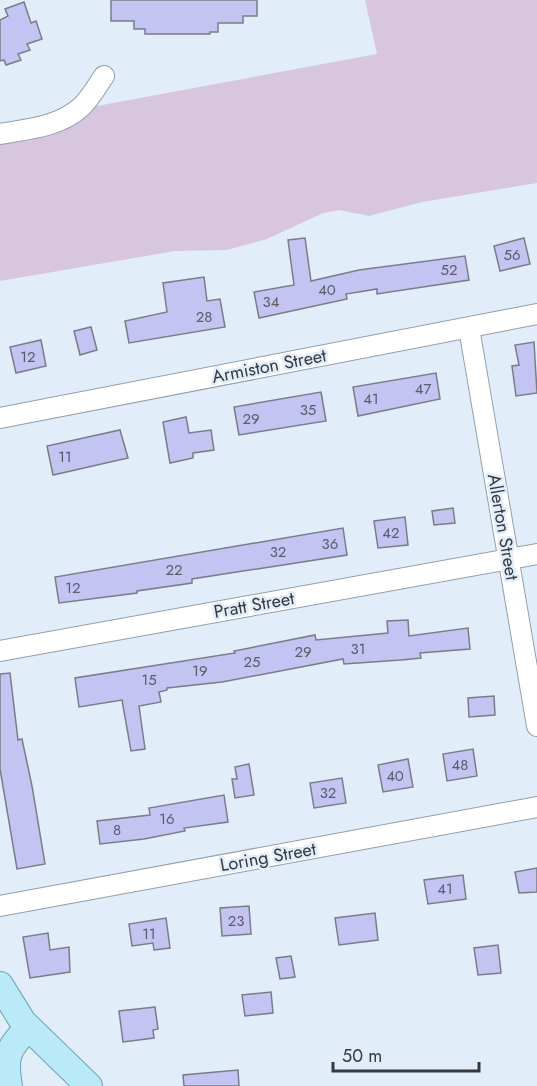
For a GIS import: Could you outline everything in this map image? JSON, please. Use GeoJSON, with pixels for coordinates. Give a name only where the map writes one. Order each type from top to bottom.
{"type":"FeatureCollection","features":[{"type":"Feature","properties":{"kind":"main road"},"geometry":{"type":"LineString","coordinates":[[0,985],[28,1028],[89,1086]]}},
{"type":"Feature","properties":{"kind":"main road"},"geometry":{"type":"LineString","coordinates":[[9,1086],[6,1066],[8,1051],[28,1028]]}},
{"type":"Feature","properties":{"kind":"street"},"geometry":{"type":"LineString","coordinates":[[0,134],[37,128],[62,120],[81,106],[104,76]]}},
{"type":"Feature","properties":{"kind":"street","name":"Armiston Street"},"geometry":{"type":"LineString","coordinates":[[0,418],[537,314]]}},
{"type":"Feature","properties":{"kind":"street","name":"Allerton Street"},"geometry":{"type":"LineString","coordinates":[[469,327],[537,726]]}},
{"type":"Feature","properties":{"kind":"street","name":"Pratt Street"},"geometry":{"type":"LineString","coordinates":[[0,651],[537,554]]}},
{"type":"Feature","properties":{"kind":"street","name":"Loring Street"},"geometry":{"type":"LineString","coordinates":[[0,906],[537,807]]}},
{"type":"Feature","properties":{"kind":"shaded area"},"geometry":{"type":"Polygon","coordinates":[[[365,0],[537,0],[537,183],[422,202],[369,216],[339,210],[323,213],[267,239],[227,250],[175,251],[0,281],[0,124],[377,54],[365,0]]]}},
{"type":"Feature","properties":{"kind":"building"},"geometry":{"type":"Polygon","coordinates":[[[111,0],[257,0],[257,16],[243,16],[243,23],[218,23],[218,32],[210,32],[210,34],[145,34],[145,29],[134,29],[134,21],[111,21],[111,0]]]}},
{"type":"Feature","properties":{"kind":"building"},"geometry":{"type":"Polygon","coordinates":[[[24,2],[31,23],[36,21],[42,39],[27,44],[30,50],[18,54],[21,60],[6,65],[4,60],[0,61],[0,20],[8,16],[5,9],[24,2]]]}},
{"type":"Feature","properties":{"kind":"building"},"geometry":{"type":"Polygon","coordinates":[[[305,238],[311,281],[359,270],[465,256],[469,280],[377,294],[377,289],[346,294],[347,299],[259,318],[254,292],[294,285],[288,240],[305,238]]]}},
{"type":"Feature","properties":{"kind":"building"},"geometry":{"type":"Polygon","coordinates":[[[524,238],[530,264],[500,271],[494,246],[524,238]]]}},
{"type":"Feature","properties":{"kind":"building"},"geometry":{"type":"Polygon","coordinates":[[[204,277],[207,301],[220,299],[225,327],[129,343],[125,321],[167,312],[163,283],[204,277]]]}},
{"type":"Feature","properties":{"kind":"building"},"geometry":{"type":"Polygon","coordinates":[[[91,327],[97,350],[80,355],[74,331],[91,327]]]}},
{"type":"Feature","properties":{"kind":"building"},"geometry":{"type":"Polygon","coordinates":[[[41,340],[46,366],[16,373],[10,347],[41,340]]]}},
{"type":"Feature","properties":{"kind":"building"},"geometry":{"type":"Polygon","coordinates":[[[534,342],[537,393],[516,396],[512,366],[519,365],[515,345],[534,342]]]}},
{"type":"Feature","properties":{"kind":"building"},"geometry":{"type":"Polygon","coordinates":[[[436,373],[440,399],[358,416],[353,387],[436,373]]]}},
{"type":"Feature","properties":{"kind":"building"},"geometry":{"type":"Polygon","coordinates":[[[321,392],[326,421],[239,435],[234,407],[321,392]]]}},
{"type":"Feature","properties":{"kind":"building"},"geometry":{"type":"Polygon","coordinates":[[[186,417],[189,433],[211,430],[214,450],[193,453],[193,458],[170,463],[163,422],[186,417]]]}},
{"type":"Feature","properties":{"kind":"building"},"geometry":{"type":"Polygon","coordinates":[[[120,430],[128,458],[53,475],[47,446],[120,430]]]}},
{"type":"Feature","properties":{"kind":"building"},"geometry":{"type":"Polygon","coordinates":[[[453,508],[455,523],[434,525],[432,511],[453,508]]]}},
{"type":"Feature","properties":{"kind":"building"},"geometry":{"type":"Polygon","coordinates":[[[405,517],[408,545],[378,548],[374,521],[405,517]]]}},
{"type":"Feature","properties":{"kind":"building"},"geometry":{"type":"Polygon","coordinates":[[[343,528],[347,555],[192,579],[192,583],[137,591],[137,593],[59,603],[55,577],[343,528]]]}},
{"type":"Feature","properties":{"kind":"building"},"geometry":{"type":"Polygon","coordinates":[[[408,620],[409,636],[468,628],[470,649],[420,653],[421,658],[401,660],[344,664],[343,659],[222,682],[167,688],[159,692],[161,702],[139,706],[145,749],[131,751],[122,700],[79,707],[75,678],[235,653],[234,651],[315,635],[316,640],[388,633],[387,621],[408,620]]]}},
{"type":"Feature","properties":{"kind":"building"},"geometry":{"type":"Polygon","coordinates":[[[10,673],[18,740],[22,739],[45,864],[17,869],[0,769],[0,674],[10,673]]]}},
{"type":"Feature","properties":{"kind":"building"},"geometry":{"type":"Polygon","coordinates":[[[494,696],[495,715],[469,717],[468,698],[494,696]]]}},
{"type":"Feature","properties":{"kind":"building"},"geometry":{"type":"Polygon","coordinates":[[[473,749],[477,776],[447,781],[443,754],[473,749]]]}},
{"type":"Feature","properties":{"kind":"building"},"geometry":{"type":"Polygon","coordinates":[[[408,759],[413,787],[383,792],[378,765],[408,759]]]}},
{"type":"Feature","properties":{"kind":"building"},"geometry":{"type":"Polygon","coordinates":[[[249,764],[254,795],[235,798],[232,779],[237,779],[235,767],[249,764]]]}},
{"type":"Feature","properties":{"kind":"building"},"geometry":{"type":"Polygon","coordinates":[[[342,778],[346,803],[314,808],[310,783],[342,778]]]}},
{"type":"Feature","properties":{"kind":"building"},"geometry":{"type":"Polygon","coordinates":[[[224,795],[228,822],[184,828],[185,831],[144,839],[100,844],[97,821],[150,815],[149,808],[224,795]]]}},
{"type":"Feature","properties":{"kind":"building"},"geometry":{"type":"Polygon","coordinates":[[[537,868],[537,892],[519,893],[515,872],[537,868]]]}},
{"type":"Feature","properties":{"kind":"building"},"geometry":{"type":"Polygon","coordinates":[[[463,875],[466,899],[428,904],[424,880],[463,875]]]}},
{"type":"Feature","properties":{"kind":"building"},"geometry":{"type":"Polygon","coordinates":[[[249,906],[251,934],[222,936],[220,908],[249,906]]]}},
{"type":"Feature","properties":{"kind":"building"},"geometry":{"type":"Polygon","coordinates":[[[375,913],[378,940],[339,945],[335,918],[375,913]]]}},
{"type":"Feature","properties":{"kind":"building"},"geometry":{"type":"Polygon","coordinates":[[[166,918],[170,948],[154,950],[153,943],[132,946],[129,924],[166,918]]]}},
{"type":"Feature","properties":{"kind":"building"},"geometry":{"type":"Polygon","coordinates":[[[48,933],[50,950],[69,947],[70,972],[30,978],[23,937],[48,933]]]}},
{"type":"Feature","properties":{"kind":"building"},"geometry":{"type":"Polygon","coordinates":[[[498,945],[501,973],[478,975],[474,948],[498,945]]]}},
{"type":"Feature","properties":{"kind":"building"},"geometry":{"type":"Polygon","coordinates":[[[291,956],[295,977],[280,979],[276,958],[291,956]]]}},
{"type":"Feature","properties":{"kind":"building"},"geometry":{"type":"Polygon","coordinates":[[[271,992],[273,1013],[245,1016],[242,995],[271,992]]]}},
{"type":"Feature","properties":{"kind":"building"},"geometry":{"type":"Polygon","coordinates":[[[155,1007],[158,1029],[153,1030],[154,1038],[123,1042],[119,1011],[155,1007]]]}},
{"type":"Feature","properties":{"kind":"building"},"geometry":{"type":"Polygon","coordinates":[[[238,1070],[239,1086],[184,1086],[183,1075],[238,1070]]]}}]}
